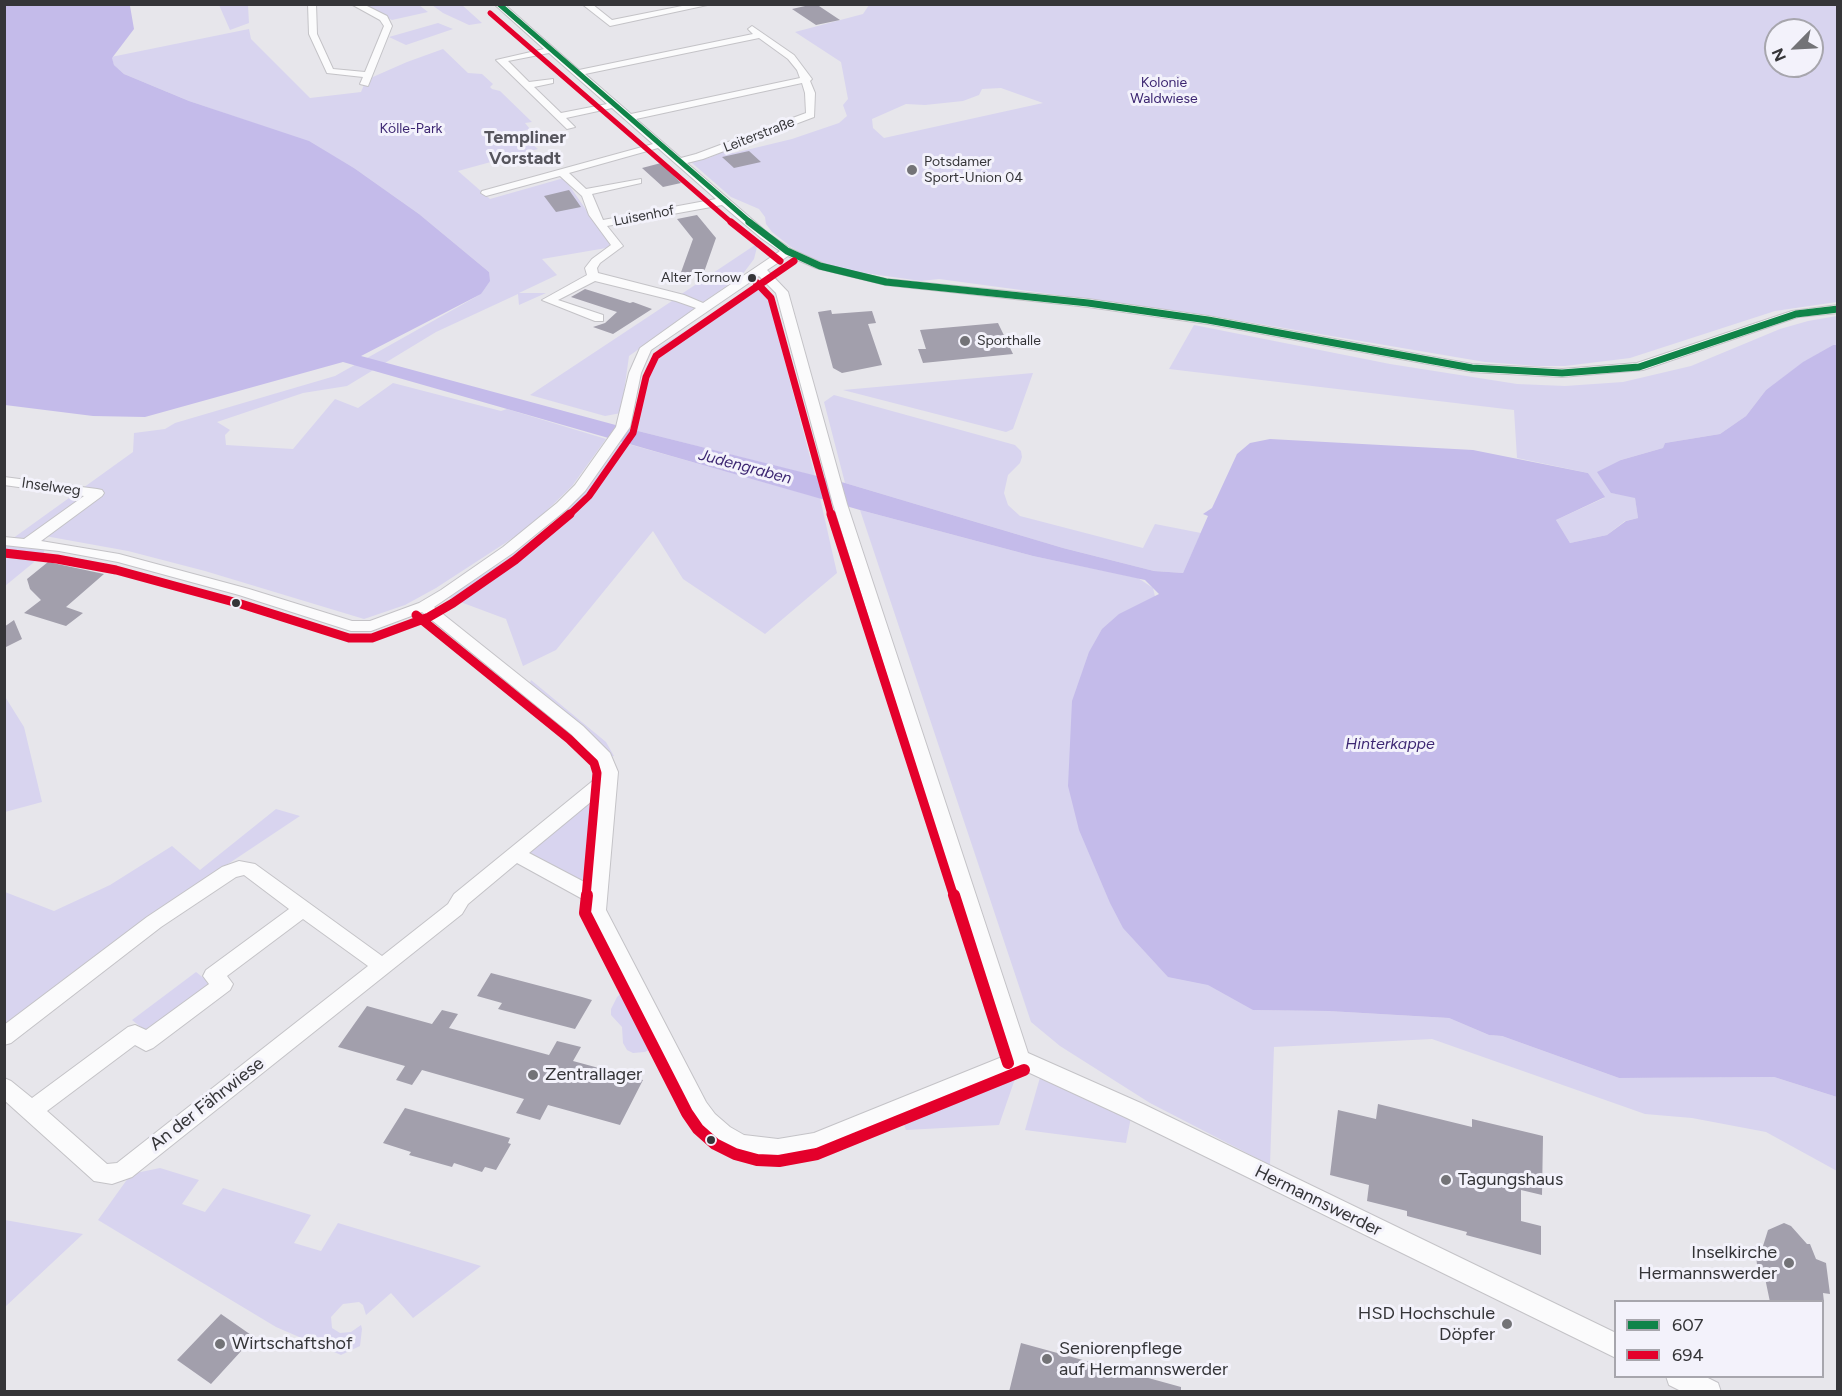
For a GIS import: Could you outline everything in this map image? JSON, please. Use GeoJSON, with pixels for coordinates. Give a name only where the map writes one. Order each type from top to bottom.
{"type":"FeatureCollection","features":[{"type":"Feature","properties":{"kind":"street"},"geometry":{"type":"LineString","coordinates":[[312,4],[314,34],[330,71],[368,75]]}},
{"type":"Feature","properties":{"kind":"street"},"geometry":{"type":"LineString","coordinates":[[355,4],[384,18],[388,26],[364,87]]}},
{"type":"Feature","properties":{"kind":"street"},"geometry":{"type":"LineString","coordinates":[[498,4],[724,201],[787,252],[820,266],[886,282],[1122,308],[1208,320],[1472,368],[1520,372],[1562,373],[1639,367],[1796,314],[1838,309]]}},
{"type":"Feature","properties":{"kind":"street"},"geometry":{"type":"LineString","coordinates":[[586,4],[610,24],[708,4]]}},
{"type":"Feature","properties":{"kind":"street","name":"Leiterstraße"},"geometry":{"type":"LineString","coordinates":[[679,161],[699,157],[811,115],[807,80],[791,57],[752,29]]}},
{"type":"Feature","properties":{"kind":"street"},"geometry":{"type":"LineString","coordinates":[[578,73],[761,35]]}},
{"type":"Feature","properties":{"kind":"street"},"geometry":{"type":"LineString","coordinates":[[551,50],[501,60],[570,127]]}},
{"type":"Feature","properties":{"kind":"street"},"geometry":{"type":"LineString","coordinates":[[628,118],[807,80]]}},
{"type":"Feature","properties":{"kind":"street"},"geometry":{"type":"LineString","coordinates":[[527,86],[550,81]]}},
{"type":"Feature","properties":{"kind":"street"},"geometry":{"type":"LineString","coordinates":[[560,116],[614,105]]}},
{"type":"Feature","properties":{"kind":"street"},"geometry":{"type":"LineString","coordinates":[[486,193],[660,145]]}},
{"type":"Feature","properties":{"kind":"street","name":"Luisenhof"},"geometry":{"type":"LineString","coordinates":[[561,171],[575,186],[589,196],[594,215],[617,246],[593,264],[591,271],[595,276]]}},
{"type":"Feature","properties":{"kind":"street"},"geometry":{"type":"LineString","coordinates":[[585,192],[637,181]]}},
{"type":"Feature","properties":{"kind":"street","name":"Luisenhof"},"geometry":{"type":"LineString","coordinates":[[600,224],[724,201]]}},
{"type":"Feature","properties":{"kind":"street"},"geometry":{"type":"LineString","coordinates":[[4,541],[28,543],[129,561],[235,589],[351,626],[371,626],[424,606],[478,571],[535,529],[580,488],[615,441],[623,427],[635,373],[646,348],[787,252]]}},
{"type":"Feature","properties":{"kind":"street"},"geometry":{"type":"LineString","coordinates":[[424,606],[600,750],[607,764],[608,778],[597,910],[698,1108],[707,1121],[722,1134],[739,1143],[758,1148],[778,1149],[815,1142],[1019,1059],[840,504],[782,292],[760,270]]}},
{"type":"Feature","properties":{"kind":"street"},"geometry":{"type":"LineString","coordinates":[[599,318],[548,300],[595,276],[680,298],[705,308]]}},
{"type":"Feature","properties":{"kind":"street","name":"Inselweg"},"geometry":{"type":"LineString","coordinates":[[4,481],[97,493],[28,543]]}},
{"type":"Feature","properties":{"kind":"street","name":"An der Fährwiese"},"geometry":{"type":"LineString","coordinates":[[4,1086],[102,1174],[118,1172],[142,1156],[455,909],[461,898],[608,778]]}},
{"type":"Feature","properties":{"kind":"street"},"geometry":{"type":"LineString","coordinates":[[516,854],[597,898]]}},
{"type":"Feature","properties":{"kind":"street"},"geometry":{"type":"LineString","coordinates":[[4,1037],[154,922],[233,869],[248,868],[382,966]]}},
{"type":"Feature","properties":{"kind":"street"},"geometry":{"type":"LineString","coordinates":[[31,1111],[135,1033],[146,1042],[223,984],[213,976],[303,909]]}},
{"type":"Feature","properties":{"kind":"street","name":"Hermannswerder"},"geometry":{"type":"LineString","coordinates":[[1019,1059],[1136,1111],[1614,1345]]}},
{"type":"Feature","properties":{"kind":"street"},"geometry":{"type":"LineString","coordinates":[[1680,1378],[1709,1392]]}},
{"type":"Feature","properties":{"kind":"green space"},"geometry":{"type":"Polygon","coordinates":[[[219,5],[248,5],[249,23],[230,30],[219,5]]]}},
{"type":"Feature","properties":{"kind":"green space"},"geometry":{"type":"Polygon","coordinates":[[[361,5],[419,5],[428,12],[392,20],[361,5]]]}},
{"type":"Feature","properties":{"kind":"green space"},"geometry":{"type":"Polygon","coordinates":[[[432,5],[462,5],[482,23],[469,25],[443,13],[432,5]]]}},
{"type":"Feature","properties":{"kind":"green space","name":"Kolonie Waldwiese"},"geometry":{"type":"Polygon","coordinates":[[[869,5],[1837,5],[1837,302],[1775,311],[1630,358],[1565,366],[1536,366],[1485,362],[1207,315],[939,279],[921,281],[843,270],[808,257],[791,247],[772,232],[759,209],[731,197],[691,162],[709,158],[727,150],[734,153],[792,139],[839,123],[847,116],[843,105],[848,99],[841,62],[795,32],[863,14],[869,5]],[[1001,88],[982,89],[979,95],[963,101],[925,105],[906,104],[872,119],[873,128],[884,138],[1043,103],[1001,88]]]}},
{"type":"Feature","properties":{"kind":"green space"},"geometry":{"type":"Polygon","coordinates":[[[438,23],[453,29],[406,45],[389,37],[438,23]]]}},
{"type":"Feature","properties":{"kind":"green space","name":"Kölle-Park"},"geometry":{"type":"Polygon","coordinates":[[[249,29],[251,39],[310,98],[361,92],[366,80],[443,49],[468,73],[482,74],[493,84],[490,87],[492,89],[500,91],[532,122],[525,123],[530,129],[522,131],[529,142],[538,149],[458,171],[490,199],[564,178],[612,247],[542,259],[557,275],[519,293],[546,293],[519,305],[518,294],[436,332],[347,386],[303,393],[217,422],[230,430],[225,435],[226,445],[293,449],[335,399],[358,408],[393,383],[501,411],[507,409],[606,439],[572,486],[519,534],[436,588],[405,605],[364,619],[205,571],[128,551],[45,536],[44,554],[5,586],[5,544],[133,452],[134,433],[165,429],[175,423],[335,376],[481,294],[489,272],[419,214],[354,168],[309,142],[189,101],[124,74],[114,65],[111,57],[249,29]]]}},
{"type":"Feature","properties":{"kind":"green space","name":"Alter Tornow"},"geometry":{"type":"Polygon","coordinates":[[[758,243],[754,259],[742,275],[704,302],[680,295],[758,243]]]}},
{"type":"Feature","properties":{"kind":"green space"},"geometry":{"type":"Polygon","coordinates":[[[764,282],[815,476],[634,430],[646,367],[660,347],[764,282]]]}},
{"type":"Feature","properties":{"kind":"green space","name":"Alter Tornow"},"geometry":{"type":"Polygon","coordinates":[[[675,299],[698,307],[629,356],[621,413],[605,416],[530,395],[675,299]]]}},
{"type":"Feature","properties":{"kind":"green space"},"geometry":{"type":"Polygon","coordinates":[[[1837,316],[1837,345],[1833,345],[1804,362],[1766,390],[1746,416],[1720,434],[1665,443],[1663,448],[1621,460],[1611,493],[1635,497],[1638,518],[1625,521],[1607,535],[1570,543],[1556,520],[1604,498],[1588,473],[1517,458],[1514,410],[1169,369],[1194,325],[1390,364],[1517,384],[1565,386],[1623,382],[1691,366],[1780,329],[1837,316]]]}},
{"type":"Feature","properties":{"kind":"green space"},"geometry":{"type":"Polygon","coordinates":[[[1033,373],[1013,429],[1006,432],[843,390],[1033,373]]]}},
{"type":"Feature","properties":{"kind":"green space"},"geometry":{"type":"Polygon","coordinates":[[[834,395],[1015,445],[1021,451],[1022,457],[1020,463],[1008,475],[1004,493],[1008,505],[1020,516],[1143,548],[1155,524],[1201,533],[1183,573],[1154,571],[1063,548],[845,483],[824,402],[834,395]]]}},
{"type":"Feature","properties":{"kind":"green space"},"geometry":{"type":"Polygon","coordinates":[[[621,442],[820,498],[837,573],[765,634],[683,579],[653,531],[556,650],[523,666],[506,619],[447,597],[504,561],[562,516],[588,488],[621,442]]]}},
{"type":"Feature","properties":{"kind":"green space"},"geometry":{"type":"Polygon","coordinates":[[[860,510],[1033,556],[1138,578],[1153,588],[1253,1010],[1328,1011],[1449,1018],[1489,1035],[1502,1036],[1619,1078],[1774,1077],[1837,1097],[1837,1171],[1766,1132],[1692,1118],[1645,1114],[1432,1039],[1274,1047],[1270,1165],[1150,1103],[1060,1046],[1031,1022],[860,510]]]}},
{"type":"Feature","properties":{"kind":"green space"},"geometry":{"type":"Polygon","coordinates":[[[531,680],[606,742],[614,756],[610,757],[603,745],[529,685],[531,680]]]}},
{"type":"Feature","properties":{"kind":"green space"},"geometry":{"type":"Polygon","coordinates":[[[4,695],[24,727],[42,802],[5,812],[4,695]]]}},
{"type":"Feature","properties":{"kind":"green space"},"geometry":{"type":"Polygon","coordinates":[[[593,798],[600,800],[589,880],[583,882],[526,854],[593,798]]]}},
{"type":"Feature","properties":{"kind":"green space"},"geometry":{"type":"Polygon","coordinates":[[[276,809],[300,816],[159,910],[64,979],[5,1027],[5,892],[54,911],[110,885],[172,846],[200,870],[276,809]]]}},
{"type":"Feature","properties":{"kind":"green space"},"geometry":{"type":"Polygon","coordinates":[[[196,972],[215,987],[152,1036],[132,1020],[196,972]]]}},
{"type":"Feature","properties":{"kind":"green space"},"geometry":{"type":"Polygon","coordinates":[[[624,991],[652,1048],[645,1052],[633,1053],[627,1050],[623,1043],[622,1027],[611,1015],[611,1009],[617,997],[624,991]]]}},
{"type":"Feature","properties":{"kind":"green space"},"geometry":{"type":"Polygon","coordinates":[[[1017,1073],[999,1125],[906,1130],[901,1118],[1017,1073]]]}},
{"type":"Feature","properties":{"kind":"green space"},"geometry":{"type":"Polygon","coordinates":[[[1041,1074],[1131,1117],[1126,1143],[1025,1130],[1041,1074]]]}},
{"type":"Feature","properties":{"kind":"green space"},"geometry":{"type":"Polygon","coordinates":[[[160,1168],[199,1180],[182,1204],[205,1212],[223,1188],[311,1215],[294,1243],[321,1251],[338,1223],[481,1266],[413,1318],[391,1293],[366,1315],[363,1305],[359,1302],[343,1304],[331,1317],[332,1328],[340,1333],[351,1332],[361,1325],[362,1329],[360,1346],[341,1355],[276,1327],[98,1220],[131,1174],[160,1168]]]}},
{"type":"Feature","properties":{"kind":"green space"},"geometry":{"type":"Polygon","coordinates":[[[4,1220],[83,1234],[5,1307],[4,1220]]]}},
{"type":"Feature","properties":{"kind":"water","name":"Hinterkappe"},"geometry":{"type":"Polygon","coordinates":[[[5,4],[130,6],[134,29],[112,58],[114,65],[124,74],[189,101],[309,141],[354,168],[419,214],[489,272],[490,281],[481,294],[361,356],[634,430],[845,483],[1063,548],[1154,571],[1183,573],[1208,516],[1203,514],[1212,508],[1237,454],[1250,443],[1270,439],[1473,450],[1588,473],[1605,497],[1556,520],[1570,543],[1607,535],[1626,521],[1638,518],[1635,498],[1611,493],[1597,472],[1621,460],[1663,448],[1665,443],[1720,434],[1746,416],[1766,390],[1803,362],[1837,345],[1837,1097],[1774,1077],[1619,1078],[1502,1036],[1489,1035],[1449,1018],[1328,1011],[1253,1010],[1208,985],[1168,977],[1123,928],[1079,830],[1068,786],[1072,701],[1089,652],[1102,629],[1119,614],[1159,594],[1145,580],[1033,556],[860,510],[343,362],[145,417],[93,416],[5,405],[5,4]]]}},
{"type":"Feature","properties":{"kind":"building"},"geometry":{"type":"Polygon","coordinates":[[[816,4],[840,20],[816,25],[792,9],[816,4]]]}},
{"type":"Feature","properties":{"kind":"building"},"geometry":{"type":"Polygon","coordinates":[[[749,151],[761,162],[734,168],[722,157],[749,151]]]}},
{"type":"Feature","properties":{"kind":"building"},"geometry":{"type":"Polygon","coordinates":[[[661,163],[681,183],[663,187],[642,168],[661,163]]]}},
{"type":"Feature","properties":{"kind":"building"},"geometry":{"type":"Polygon","coordinates":[[[569,190],[581,207],[556,212],[544,196],[569,190]]]}},
{"type":"Feature","properties":{"kind":"building"},"geometry":{"type":"Polygon","coordinates":[[[697,215],[716,238],[703,275],[680,275],[693,239],[677,219],[697,215]]]}},
{"type":"Feature","properties":{"kind":"building"},"geometry":{"type":"Polygon","coordinates":[[[585,289],[652,309],[613,334],[593,327],[605,323],[617,312],[571,297],[585,289]]]}},
{"type":"Feature","properties":{"kind":"building"},"geometry":{"type":"Polygon","coordinates":[[[831,310],[832,314],[872,311],[876,323],[868,324],[882,365],[842,373],[833,368],[818,312],[831,310]]]}},
{"type":"Feature","properties":{"kind":"building","name":"Sporthalle"},"geometry":{"type":"Polygon","coordinates":[[[998,323],[1013,354],[923,363],[918,349],[926,349],[920,330],[998,323]]]}},
{"type":"Feature","properties":{"kind":"building"},"geometry":{"type":"Polygon","coordinates":[[[48,562],[104,574],[66,607],[83,613],[66,626],[24,613],[41,600],[30,589],[27,579],[48,562]]]}},
{"type":"Feature","properties":{"kind":"building"},"geometry":{"type":"Polygon","coordinates":[[[14,620],[22,639],[4,648],[4,627],[14,620]]]}},
{"type":"Feature","properties":{"kind":"building"},"geometry":{"type":"Polygon","coordinates":[[[491,973],[592,1000],[575,1029],[498,1009],[502,1003],[477,996],[491,973]]]}},
{"type":"Feature","properties":{"kind":"building","name":"Zentrallager"},"geometry":{"type":"Polygon","coordinates":[[[367,1006],[432,1024],[442,1010],[458,1014],[449,1028],[549,1055],[557,1041],[581,1047],[573,1061],[643,1080],[620,1125],[548,1105],[540,1120],[516,1113],[524,1099],[422,1070],[412,1085],[396,1080],[405,1066],[338,1047],[367,1006]]]}},
{"type":"Feature","properties":{"kind":"building","name":"Tagungshaus"},"geometry":{"type":"Polygon","coordinates":[[[1378,1104],[1472,1127],[1472,1119],[1543,1136],[1542,1195],[1521,1190],[1521,1221],[1541,1226],[1541,1255],[1466,1235],[1467,1232],[1407,1216],[1407,1211],[1367,1201],[1369,1185],[1330,1175],[1338,1110],[1376,1119],[1378,1104]]]}},
{"type":"Feature","properties":{"kind":"building"},"geometry":{"type":"Polygon","coordinates":[[[405,1108],[510,1138],[508,1143],[511,1144],[496,1170],[485,1167],[482,1172],[454,1163],[452,1167],[409,1155],[411,1152],[383,1143],[405,1108]]]}},
{"type":"Feature","properties":{"kind":"building","name":"Inselkirche Hermannswerder"},"geometry":{"type":"Polygon","coordinates":[[[1784,1223],[1791,1226],[1807,1244],[1810,1244],[1816,1259],[1826,1263],[1830,1294],[1823,1293],[1824,1300],[1770,1300],[1765,1278],[1758,1274],[1755,1246],[1763,1246],[1768,1230],[1784,1223]]]}},
{"type":"Feature","properties":{"kind":"building","name":"Wirtschaftshof"},"geometry":{"type":"Polygon","coordinates":[[[221,1314],[254,1337],[211,1384],[177,1360],[221,1314]]]}},
{"type":"Feature","properties":{"kind":"building","name":"Seniorenpflege auf Hermannswerder"},"geometry":{"type":"Polygon","coordinates":[[[1021,1343],[1181,1387],[1181,1392],[1009,1392],[1021,1343]]]}},
{"type":"Feature","properties":{"kind":"transit line","name":"607"},"geometry":{"type":"LineString","coordinates":[[499,4],[765,236],[787,251],[820,266],[852,275],[886,282],[1088,303],[1208,320],[1472,368],[1562,373],[1639,367],[1796,314],[1838,309]]}},
{"type":"Feature","properties":{"kind":"transit line","name":"694"},"geometry":{"type":"LineString","coordinates":[[490,13],[757,245],[780,261]]}},
{"type":"Feature","properties":{"kind":"transit line","name":"694"},"geometry":{"type":"LineString","coordinates":[[4,553],[57,559],[116,570],[241,604],[349,638],[372,638],[393,632],[429,617],[453,603],[515,560],[570,514],[589,496],[633,433],[646,377],[656,356],[794,261]]}},
{"type":"Feature","properties":{"kind":"transit line","name":"694"},"geometry":{"type":"LineString","coordinates":[[752,278],[771,298],[829,508],[1008,1063]]}},
{"type":"Feature","properties":{"kind":"transit line","name":"694"},"geometry":{"type":"LineString","coordinates":[[416,615],[569,739],[594,763],[597,773],[585,913],[687,1113],[698,1129],[715,1144],[735,1154],[757,1160],[779,1161],[817,1154],[1024,1070]]}},
{"type":"Feature","properties":{"kind":"place","name":"Potsdamer Sport-Union 04"},"geometry":{"type":"Point","coordinates":[912,170]}},
{"type":"Feature","properties":{"kind":"place","name":"Alter Tornow"},"geometry":{"type":"Point","coordinates":[752,278]}},
{"type":"Feature","properties":{"kind":"place","name":"Sporthalle"},"geometry":{"type":"Point","coordinates":[965,341]}},
{"type":"Feature","properties":{"kind":"place","name":"Zentrallager"},"geometry":{"type":"Point","coordinates":[533,1075]}},
{"type":"Feature","properties":{"kind":"place","name":"Tagungshaus"},"geometry":{"type":"Point","coordinates":[1446,1180]}},
{"type":"Feature","properties":{"kind":"place","name":"Inselkirche Hermannswerder"},"geometry":{"type":"Point","coordinates":[1789,1263]}},
{"type":"Feature","properties":{"kind":"place","name":"HSD Hochschule Döpfer"},"geometry":{"type":"Point","coordinates":[1507,1324]}},
{"type":"Feature","properties":{"kind":"place","name":"Wirtschaftshof"},"geometry":{"type":"Point","coordinates":[220,1344]}},
{"type":"Feature","properties":{"kind":"place","name":"Seniorenpflege auf Hermannswerder"},"geometry":{"type":"Point","coordinates":[1047,1359]}},
{"type":"Feature","properties":{"kind":"district","name":"Templiner Vorstadt"},"geometry":{"type":"Point","coordinates":[525,148]}},
{"type":"Feature","properties":{"kind":"water label","name":"Judengraben"},"geometry":{"type":"Point","coordinates":[745,467]}}]}
